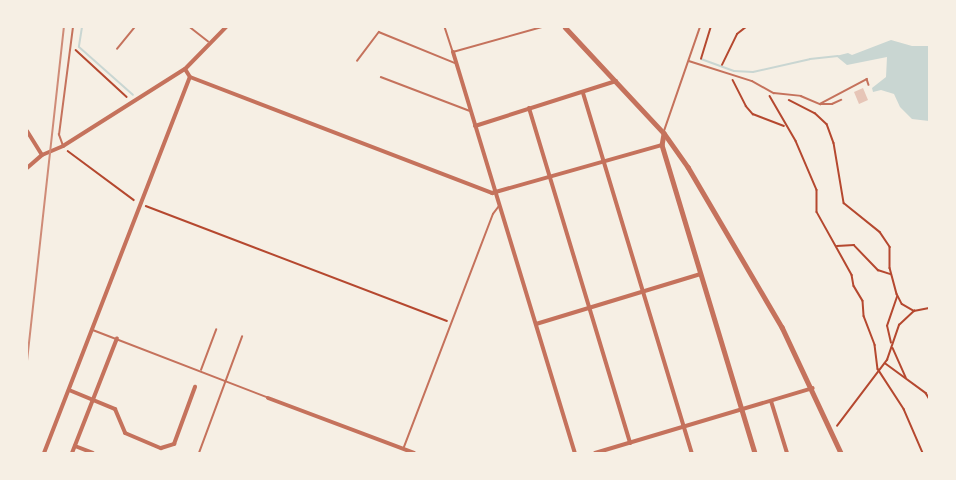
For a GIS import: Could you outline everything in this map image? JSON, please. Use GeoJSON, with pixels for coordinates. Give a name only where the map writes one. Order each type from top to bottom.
{"type":"FeatureCollection","features":[{"type":"Feature","properties":{"kind":"street"},"geometry":{"type":"LineString","coordinates":[[27,168],[42,155],[63,146],[185,69],[212,44],[226,27]]}},
{"type":"Feature","properties":{"kind":"street"},"geometry":{"type":"LineString","coordinates":[[566,27],[664,134],[705,194],[782,327],[813,388],[841,453]]}},
{"type":"Feature","properties":{"kind":"street"},"geometry":{"type":"LineString","coordinates":[[453,52],[575,453]]}},
{"type":"Feature","properties":{"kind":"street"},"geometry":{"type":"LineString","coordinates":[[185,69],[190,77],[496,193],[662,145]]}},
{"type":"Feature","properties":{"kind":"street"},"geometry":{"type":"LineString","coordinates":[[44,453],[190,77]]}},
{"type":"Feature","properties":{"kind":"street"},"geometry":{"type":"LineString","coordinates":[[475,126],[616,81]]}},
{"type":"Feature","properties":{"kind":"street"},"geometry":{"type":"LineString","coordinates":[[583,93],[692,453]]}},
{"type":"Feature","properties":{"kind":"street"},"geometry":{"type":"LineString","coordinates":[[529,108],[630,443]]}},
{"type":"Feature","properties":{"kind":"street"},"geometry":{"type":"LineString","coordinates":[[27,131],[42,155]]}},
{"type":"Feature","properties":{"kind":"street"},"geometry":{"type":"LineString","coordinates":[[664,134],[662,145],[754,453]]}},
{"type":"Feature","properties":{"kind":"street"},"geometry":{"type":"LineString","coordinates":[[536,324],[701,274]]}},
{"type":"Feature","properties":{"kind":"street"},"geometry":{"type":"LineString","coordinates":[[72,453],[117,339]]}},
{"type":"Feature","properties":{"kind":"street"},"geometry":{"type":"LineString","coordinates":[[69,390],[116,409],[125,433],[161,448],[174,444],[195,387]]}},
{"type":"Feature","properties":{"kind":"street"},"geometry":{"type":"LineString","coordinates":[[595,453],[813,388]]}},
{"type":"Feature","properties":{"kind":"street"},"geometry":{"type":"LineString","coordinates":[[268,398],[403,451],[414,453]]}},
{"type":"Feature","properties":{"kind":"street"},"geometry":{"type":"LineString","coordinates":[[771,401],[787,453]]}},
{"type":"Feature","properties":{"kind":"street"},"geometry":{"type":"LineString","coordinates":[[75,446],[93,453]]}},
{"type":"Feature","properties":{"kind":"lane"},"geometry":{"type":"LineString","coordinates":[[63,146],[59,135],[73,27]]}},
{"type":"Feature","properties":{"kind":"lane"},"geometry":{"type":"LineString","coordinates":[[117,49],[135,27]]}},
{"type":"Feature","properties":{"kind":"lane"},"geometry":{"type":"LineString","coordinates":[[190,27],[212,44]]}},
{"type":"Feature","properties":{"kind":"lane"},"geometry":{"type":"LineString","coordinates":[[445,27],[453,52],[542,27]]}},
{"type":"Feature","properties":{"kind":"lane"},"geometry":{"type":"LineString","coordinates":[[664,134],[700,27]]}},
{"type":"Feature","properties":{"kind":"lane"},"geometry":{"type":"LineString","coordinates":[[357,62],[379,32],[456,64]]}},
{"type":"Feature","properties":{"kind":"lane"},"geometry":{"type":"LineString","coordinates":[[689,61],[730,74],[774,93],[801,96],[820,104],[832,104],[841,100]]}},
{"type":"Feature","properties":{"kind":"lane"},"geometry":{"type":"LineString","coordinates":[[381,77],[471,111]]}},
{"type":"Feature","properties":{"kind":"lane"},"geometry":{"type":"LineString","coordinates":[[820,104],[867,80],[869,85]]}},
{"type":"Feature","properties":{"kind":"lane"},"geometry":{"type":"LineString","coordinates":[[403,451],[493,214],[500,206]]}},
{"type":"Feature","properties":{"kind":"lane"},"geometry":{"type":"LineString","coordinates":[[92,330],[268,398]]}},
{"type":"Feature","properties":{"kind":"lane"},"geometry":{"type":"LineString","coordinates":[[201,371],[216,330]]}},
{"type":"Feature","properties":{"kind":"lane"},"geometry":{"type":"LineString","coordinates":[[199,453],[242,337]]}},
{"type":"Feature","properties":{"kind":"path"},"geometry":{"type":"LineString","coordinates":[[701,59],[711,27]]}},
{"type":"Feature","properties":{"kind":"path"},"geometry":{"type":"LineString","coordinates":[[721,71],[725,56],[737,33],[746,27]]}},
{"type":"Feature","properties":{"kind":"path"},"geometry":{"type":"LineString","coordinates":[[71,48],[76,50],[132,102]]}},
{"type":"Feature","properties":{"kind":"path"},"geometry":{"type":"LineString","coordinates":[[730,74],[746,106],[753,114],[786,126]]}},
{"type":"Feature","properties":{"kind":"path"},"geometry":{"type":"LineString","coordinates":[[768,89],[814,180],[817,190],[817,212],[837,246],[863,301],[864,316],[875,345],[878,369],[904,409],[923,453]]}},
{"type":"Feature","properties":{"kind":"path"},"geometry":{"type":"LineString","coordinates":[[774,93],[814,113],[827,124],[834,143],[844,203],[880,232],[890,248],[891,274],[897,296],[902,304],[914,310],[929,308]]}},
{"type":"Feature","properties":{"kind":"path"},"geometry":{"type":"LineString","coordinates":[[63,146],[140,204],[452,323]]}},
{"type":"Feature","properties":{"kind":"path"},"geometry":{"type":"LineString","coordinates":[[837,246],[854,245],[878,270],[891,274]]}},
{"type":"Feature","properties":{"kind":"path"},"geometry":{"type":"LineString","coordinates":[[897,296],[887,326],[892,346],[906,377]]}},
{"type":"Feature","properties":{"kind":"path"},"geometry":{"type":"LineString","coordinates":[[837,426],[885,362],[899,325],[914,310]]}},
{"type":"Feature","properties":{"kind":"path"},"geometry":{"type":"LineString","coordinates":[[885,362],[929,398]]}},
{"type":"Feature","properties":{"kind":"shaded area"},"geometry":{"type":"Polygon","coordinates":[[[891,40],[912,46],[929,46],[929,121],[912,119],[900,107],[894,94],[881,90],[873,92],[872,88],[886,77],[887,57],[847,65],[836,56],[848,53],[852,55],[891,40]]]}},
{"type":"Feature","properties":{"kind":"building"},"geometry":{"type":"Polygon","coordinates":[[[863,88],[868,100],[859,104],[854,92],[863,88]]]}},
{"type":"Feature","properties":{"kind":"waterway"},"geometry":{"type":"LineString","coordinates":[[82,27],[79,47],[133,95]]}},
{"type":"Feature","properties":{"kind":"waterway"},"geometry":{"type":"LineString","coordinates":[[701,59],[734,71],[753,72],[810,59],[838,56]]}},
{"type":"Feature","properties":{"kind":"railway"},"geometry":{"type":"LineString","coordinates":[[27,361],[64,27]]}}]}
